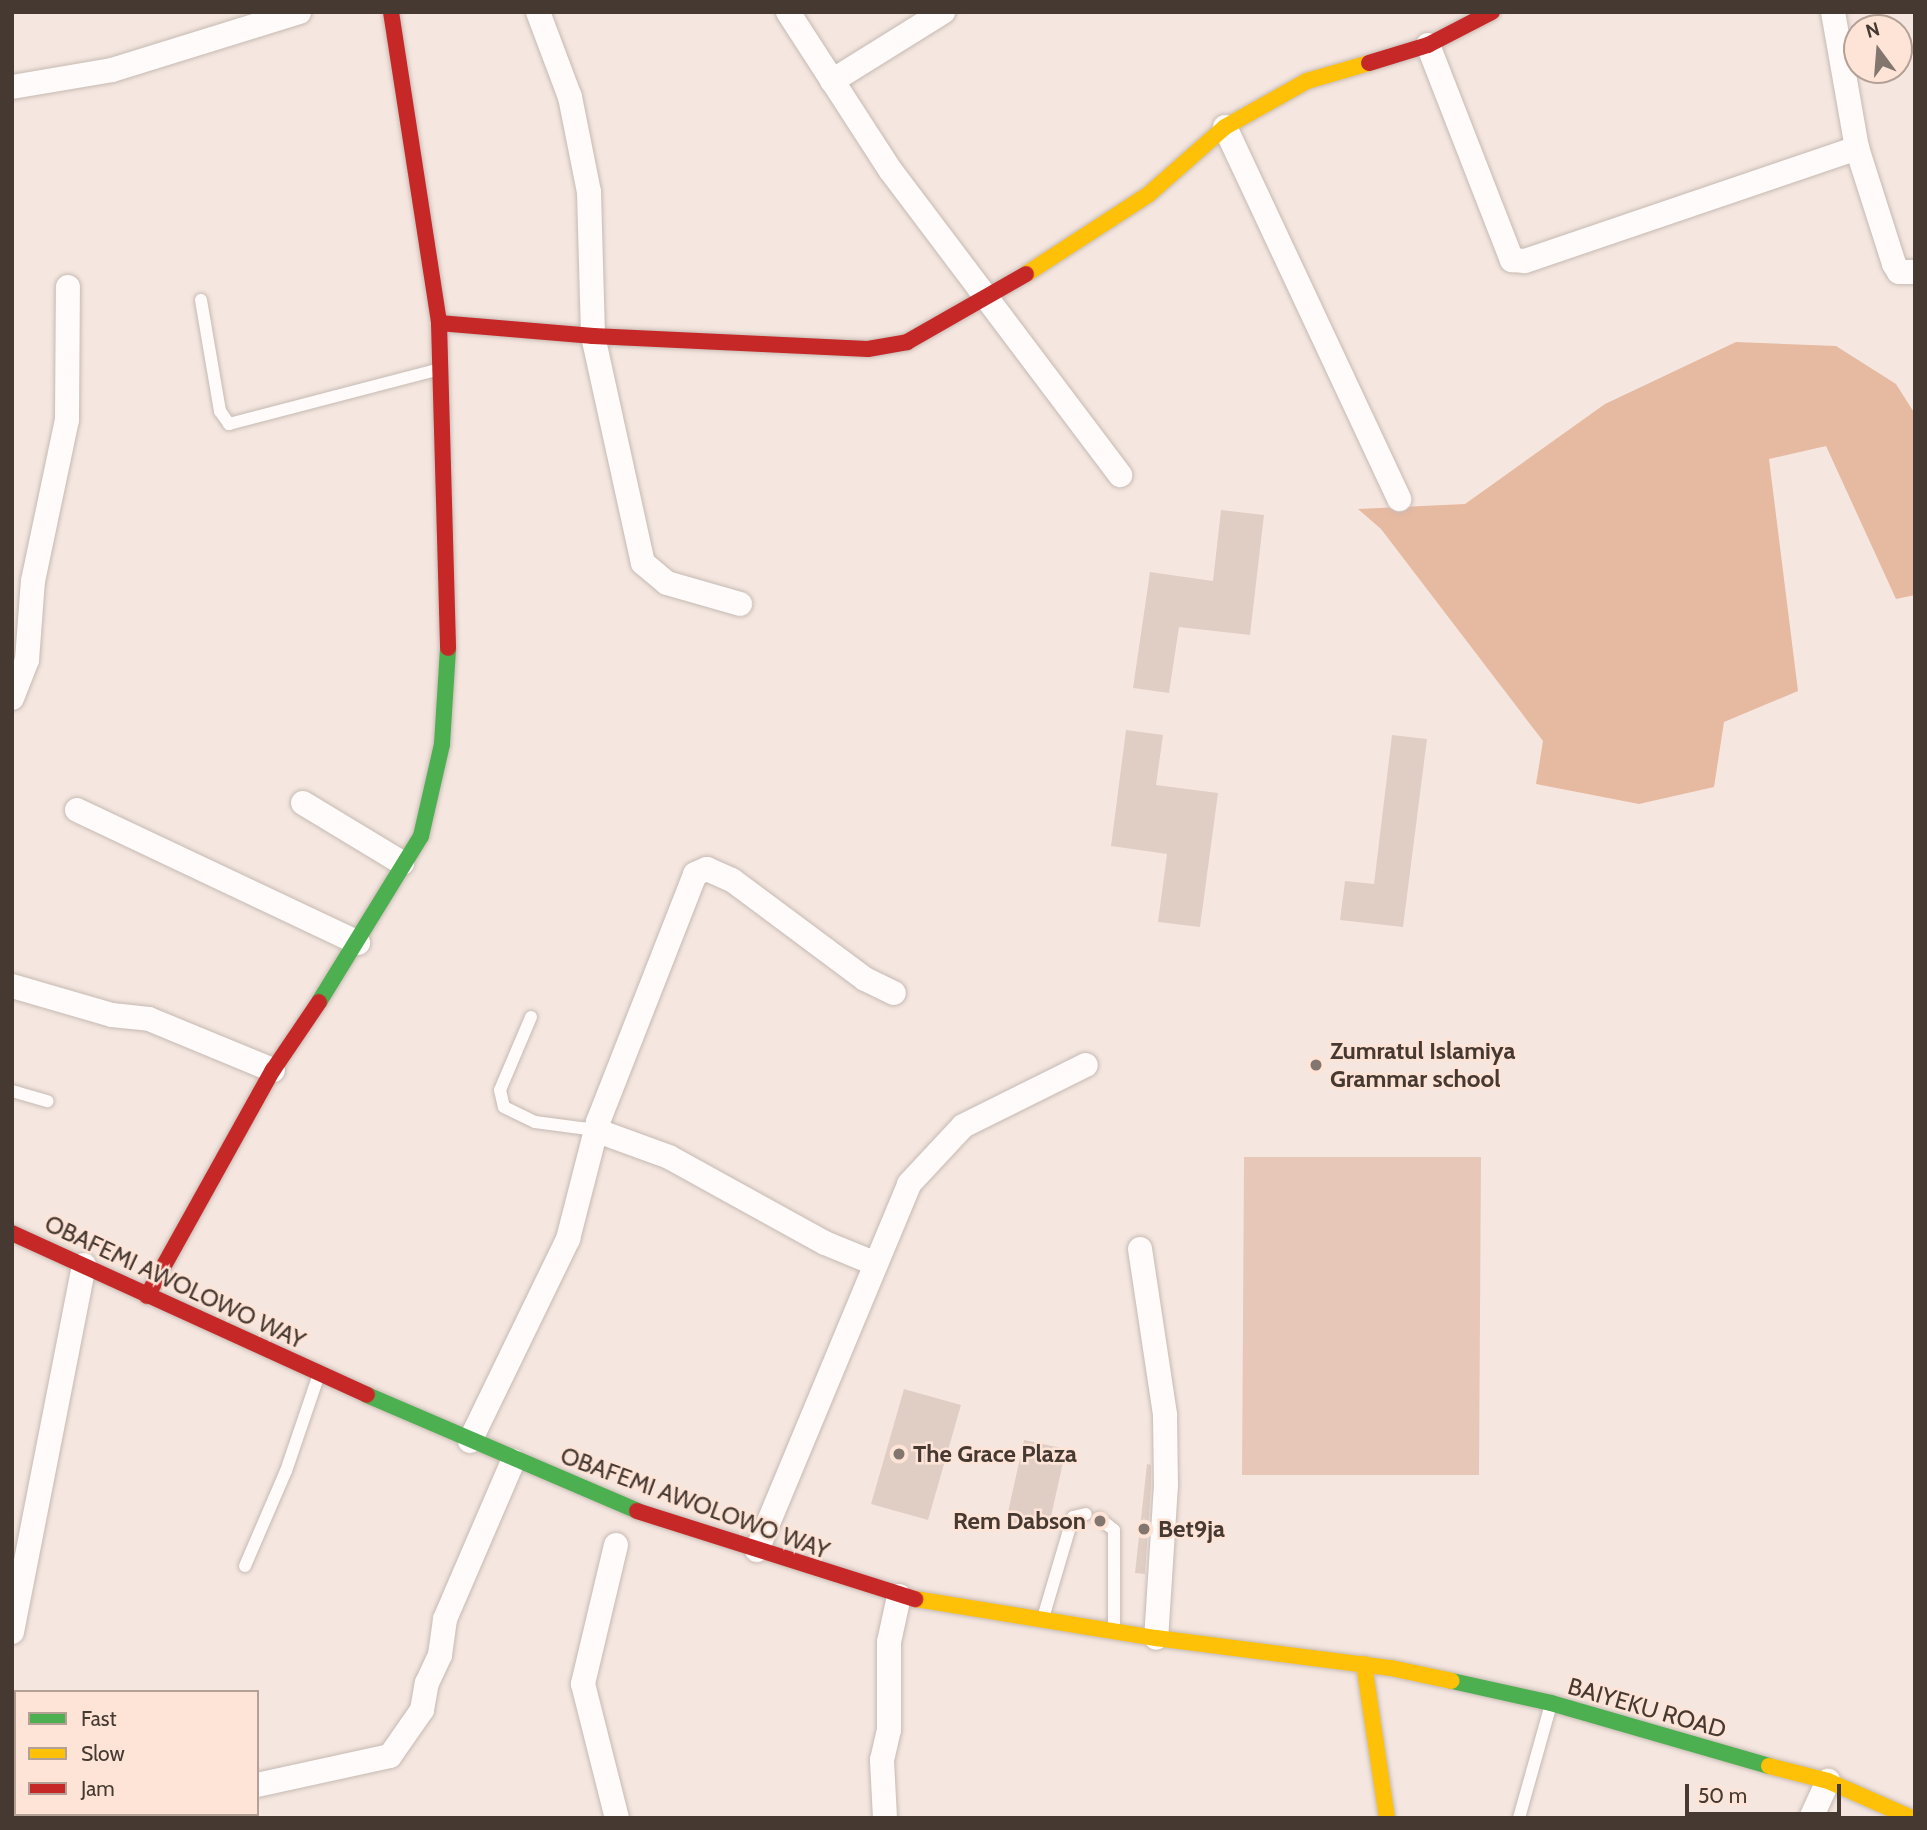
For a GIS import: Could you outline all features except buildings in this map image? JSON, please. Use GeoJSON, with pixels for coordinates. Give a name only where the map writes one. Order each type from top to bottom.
{"type":"FeatureCollection","features":[{"type":"Feature","properties":{"kind":"street"},"geometry":{"type":"LineString","coordinates":[[12,87],[112,70],[299,12]]}},
{"type":"Feature","properties":{"kind":"street"},"geometry":{"type":"LineString","coordinates":[[146,1296],[273,1070],[358,943],[402,863],[421,836],[442,744],[448,650],[439,323],[391,12]]}},
{"type":"Feature","properties":{"kind":"street"},"geometry":{"type":"LineString","coordinates":[[538,12],[570,97],[589,192],[593,336],[643,563],[656,578],[740,604]]}},
{"type":"Feature","properties":{"kind":"street"},"geometry":{"type":"LineString","coordinates":[[788,12],[891,171],[1120,475]]}},
{"type":"Feature","properties":{"kind":"street"},"geometry":{"type":"LineString","coordinates":[[832,81],[943,12]]}},
{"type":"Feature","properties":{"kind":"street"},"geometry":{"type":"LineString","coordinates":[[439,323],[593,336],[886,348],[906,342],[989,298],[1149,194],[1225,127],[1307,81],[1428,45],[1492,12]]}},
{"type":"Feature","properties":{"kind":"street"},"geometry":{"type":"LineString","coordinates":[[1833,12],[1857,148],[1894,264],[1899,272],[1915,272]]}},
{"type":"Feature","properties":{"kind":"street"},"geometry":{"type":"LineString","coordinates":[[1428,45],[1512,260],[1525,261],[1857,148]]}},
{"type":"Feature","properties":{"kind":"street"},"geometry":{"type":"LineString","coordinates":[[1225,127],[1399,499]]}},
{"type":"Feature","properties":{"kind":"street"},"geometry":{"type":"LineString","coordinates":[[12,698],[27,660],[21,606],[66,420],[68,286]]}},
{"type":"Feature","properties":{"kind":"street"},"geometry":{"type":"LineString","coordinates":[[303,803],[402,863]]}},
{"type":"Feature","properties":{"kind":"street"},"geometry":{"type":"LineString","coordinates":[[77,810],[358,943]]}},
{"type":"Feature","properties":{"kind":"street"},"geometry":{"type":"LineString","coordinates":[[470,1441],[569,1239],[595,1130],[695,874],[701,870],[732,880],[865,979],[894,993]]}},
{"type":"Feature","properties":{"kind":"street"},"geometry":{"type":"LineString","coordinates":[[12,986],[112,1015],[149,1019],[273,1070]]}},
{"type":"Feature","properties":{"kind":"street"},"geometry":{"type":"LineString","coordinates":[[757,1550],[909,1184],[963,1126],[1086,1065]]}},
{"type":"Feature","properties":{"kind":"street"},"geometry":{"type":"LineString","coordinates":[[595,1130],[669,1157],[825,1243],[876,1264]]}},
{"type":"Feature","properties":{"kind":"street","name":"OBAFEMI AWOLOWO WAY"},"geometry":{"type":"LineString","coordinates":[[12,1233],[513,1461],[628,1508],[899,1597],[1156,1638],[1364,1664]]}},
{"type":"Feature","properties":{"kind":"street"},"geometry":{"type":"LineString","coordinates":[[1140,1249],[1165,1415],[1166,1485],[1156,1638]]}},
{"type":"Feature","properties":{"kind":"street"},"geometry":{"type":"LineString","coordinates":[[12,1632],[84,1265]]}},
{"type":"Feature","properties":{"kind":"street"},"geometry":{"type":"LineString","coordinates":[[259,1785],[390,1756],[422,1710],[445,1619],[513,1461]]}},
{"type":"Feature","properties":{"kind":"street"},"geometry":{"type":"LineString","coordinates":[[616,1545],[583,1684],[617,1818]]}},
{"type":"Feature","properties":{"kind":"street"},"geometry":{"type":"LineString","coordinates":[[885,1818],[882,1760],[889,1730],[889,1642],[899,1597]]}},
{"type":"Feature","properties":{"kind":"street"},"geometry":{"type":"LineString","coordinates":[[1364,1664],[1387,1818]]}},
{"type":"Feature","properties":{"kind":"street","name":"BAIYEKU ROAD"},"geometry":{"type":"LineString","coordinates":[[1364,1664],[1551,1703],[1681,1744],[1828,1781],[1912,1818]]}},
{"type":"Feature","properties":{"kind":"street"},"geometry":{"type":"LineString","coordinates":[[1811,1818],[1828,1781]]}},
{"type":"Feature","properties":{"kind":"lane"},"geometry":{"type":"LineString","coordinates":[[201,300],[220,411],[229,424],[440,369]]}},
{"type":"Feature","properties":{"kind":"lane"},"geometry":{"type":"LineString","coordinates":[[531,1017],[499,1090],[504,1107],[535,1122],[595,1130]]}},
{"type":"Feature","properties":{"kind":"lane"},"geometry":{"type":"LineString","coordinates":[[12,1091],[48,1101]]}},
{"type":"Feature","properties":{"kind":"lane"},"geometry":{"type":"LineString","coordinates":[[245,1566],[286,1471],[319,1373]]}},
{"type":"Feature","properties":{"kind":"lane"},"geometry":{"type":"LineString","coordinates":[[1043,1618],[1073,1517],[1086,1514]]}},
{"type":"Feature","properties":{"kind":"lane"},"geometry":{"type":"LineString","coordinates":[[1099,1518],[1114,1530],[1114,1631]]}},
{"type":"Feature","properties":{"kind":"lane"},"geometry":{"type":"LineString","coordinates":[[1519,1818],[1551,1703]]}},
{"type":"Feature","properties":{"kind":"shaded area"},"geometry":{"type":"Polygon","coordinates":[[[1736,342],[1836,346],[1896,384],[1915,414],[1915,595],[1896,599],[1826,446],[1769,459],[1798,691],[1724,722],[1714,787],[1639,804],[1536,784],[1543,741],[1381,529],[1358,509],[1465,504],[1605,404],[1736,342]]]}},
{"type":"Feature","properties":{"kind":"shaded area"},"geometry":{"type":"Polygon","coordinates":[[[1244,1157],[1481,1157],[1479,1475],[1242,1475],[1244,1157]]]}},
{"type":"Feature","properties":{"kind":"traffic: fast"},"geometry":{"type":"LineString","coordinates":[[319,1002],[421,836],[442,744],[448,648]]}},
{"type":"Feature","properties":{"kind":"traffic: fast"},"geometry":{"type":"LineString","coordinates":[[367,1395],[637,1511]]}},
{"type":"Feature","properties":{"kind":"traffic: fast"},"geometry":{"type":"LineString","coordinates":[[1452,1681],[1551,1703],[1769,1766]]}},
{"type":"Feature","properties":{"kind":"traffic: slow"},"geometry":{"type":"LineString","coordinates":[[1026,274],[1149,194],[1225,127],[1307,81],[1369,63]]}},
{"type":"Feature","properties":{"kind":"traffic: slow"},"geometry":{"type":"LineString","coordinates":[[915,1599],[1156,1638],[1391,1668],[1452,1681]]}},
{"type":"Feature","properties":{"kind":"traffic: slow"},"geometry":{"type":"LineString","coordinates":[[1364,1664],[1387,1818]]}},
{"type":"Feature","properties":{"kind":"traffic: slow"},"geometry":{"type":"LineString","coordinates":[[1769,1766],[1828,1781],[1912,1818]]}},
{"type":"Feature","properties":{"kind":"traffic: jam"},"geometry":{"type":"LineString","coordinates":[[391,12],[439,323],[448,648]]}},
{"type":"Feature","properties":{"kind":"traffic: jam"},"geometry":{"type":"LineString","coordinates":[[1369,63],[1428,45],[1492,12]]}},
{"type":"Feature","properties":{"kind":"traffic: jam"},"geometry":{"type":"LineString","coordinates":[[439,323],[593,336],[868,349],[907,342],[1026,274]]}},
{"type":"Feature","properties":{"kind":"traffic: jam"},"geometry":{"type":"LineString","coordinates":[[147,1296],[273,1070],[319,1002]]}},
{"type":"Feature","properties":{"kind":"traffic: jam"},"geometry":{"type":"LineString","coordinates":[[12,1233],[367,1395]]}},
{"type":"Feature","properties":{"kind":"traffic: jam"},"geometry":{"type":"LineString","coordinates":[[637,1511],[915,1599]]}},
{"type":"Feature","properties":{"kind":"place","name":"Zumratul Islamiya Grammar school"},"geometry":{"type":"Point","coordinates":[1316,1065]}},
{"type":"Feature","properties":{"kind":"place","name":"The Grace Plaza"},"geometry":{"type":"Point","coordinates":[899,1454]}},
{"type":"Feature","properties":{"kind":"place","name":"Rem Dabson"},"geometry":{"type":"Point","coordinates":[1100,1521]}},
{"type":"Feature","properties":{"kind":"place","name":"Bet9ja"},"geometry":{"type":"Point","coordinates":[1144,1529]}}]}
